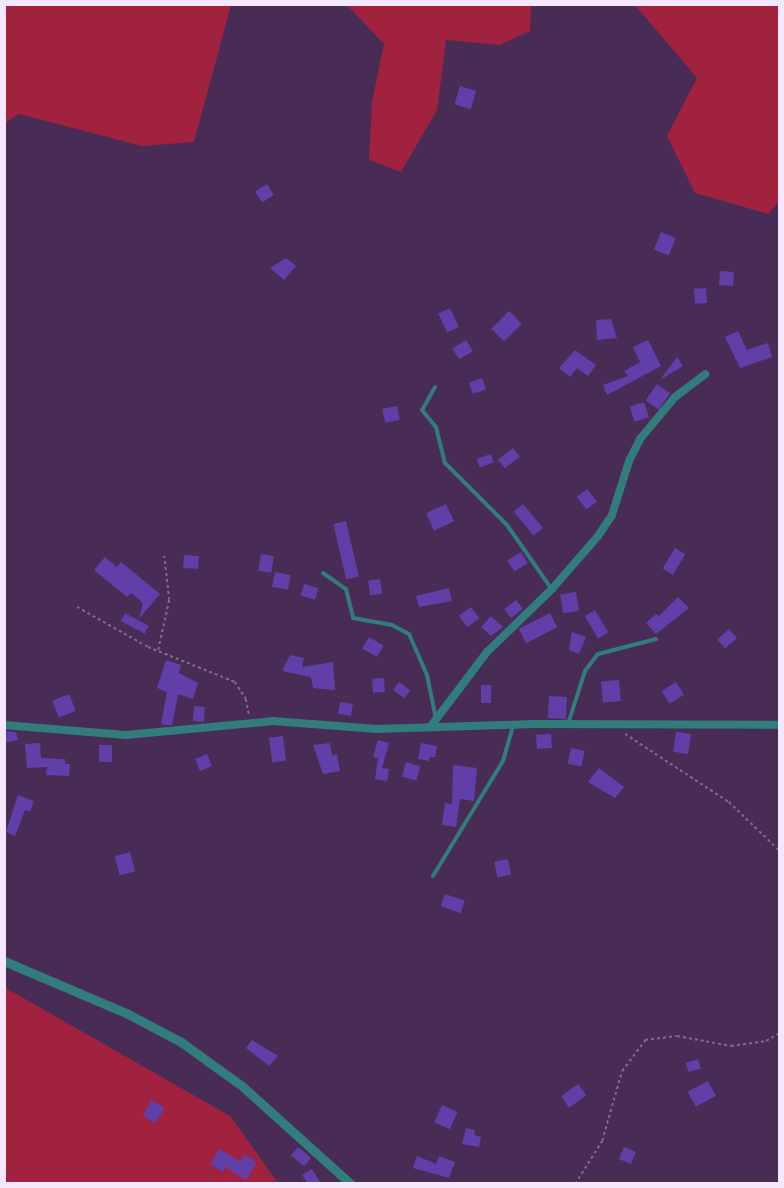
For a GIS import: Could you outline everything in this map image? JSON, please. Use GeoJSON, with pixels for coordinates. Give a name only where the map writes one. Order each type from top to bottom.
{"type":"FeatureCollection","features":[{"type":"Feature","properties":{"kind":"street"},"geometry":{"type":"LineString","coordinates":[[434,723],[487,652],[552,589],[607,525],[640,439],[675,397],[705,374]]}},
{"type":"Feature","properties":{"kind":"street"},"geometry":{"type":"LineString","coordinates":[[4,724],[126,735],[250,722],[349,728],[434,723],[780,726]]}},
{"type":"Feature","properties":{"kind":"street"},"geometry":{"type":"LineString","coordinates":[[4,961],[128,1014],[182,1042],[242,1086],[351,1184]]}},
{"type":"Feature","properties":{"kind":"lane"},"geometry":{"type":"LineString","coordinates":[[435,387],[422,410],[435,427],[445,463],[507,525],[552,589]]}},
{"type":"Feature","properties":{"kind":"lane"},"geometry":{"type":"LineString","coordinates":[[324,573],[346,590],[353,618],[392,625],[409,634],[427,675],[434,723]]}},
{"type":"Feature","properties":{"kind":"lane"},"geometry":{"type":"LineString","coordinates":[[568,724],[585,671],[598,654],[656,639]]}},
{"type":"Feature","properties":{"kind":"lane"},"geometry":{"type":"LineString","coordinates":[[433,876],[503,761],[513,724]]}},
{"type":"Feature","properties":{"kind":"path"},"geometry":{"type":"LineString","coordinates":[[158,651],[169,600],[164,556]]}},
{"type":"Feature","properties":{"kind":"path"},"geometry":{"type":"LineString","coordinates":[[77,607],[158,651],[235,682],[246,699],[250,722]]}},
{"type":"Feature","properties":{"kind":"path"},"geometry":{"type":"LineString","coordinates":[[612,725],[729,802],[780,851]]}},
{"type":"Feature","properties":{"kind":"path"},"geometry":{"type":"LineString","coordinates":[[576,1184],[602,1141],[622,1071],[645,1040],[678,1036],[731,1046],[766,1041],[780,1033]]}},
{"type":"Feature","properties":{"kind":"shaded area"},"geometry":{"type":"Polygon","coordinates":[[[5,4],[231,5],[194,142],[142,146],[19,114],[5,123],[5,4]]]}},
{"type":"Feature","properties":{"kind":"shaded area"},"geometry":{"type":"Polygon","coordinates":[[[347,5],[531,5],[530,31],[500,45],[446,40],[437,110],[401,172],[369,160],[372,102],[384,44],[347,5]]]}},
{"type":"Feature","properties":{"kind":"shaded area"},"geometry":{"type":"Polygon","coordinates":[[[635,5],[779,5],[779,202],[768,214],[695,193],[667,136],[697,78],[635,5]]]}},
{"type":"Feature","properties":{"kind":"shaded area"},"geometry":{"type":"Polygon","coordinates":[[[4,987],[230,1116],[278,1183],[5,1183],[4,987]]]}},
{"type":"Feature","properties":{"kind":"building"},"geometry":{"type":"Polygon","coordinates":[[[460,86],[476,91],[471,109],[454,104],[460,86]]]}},
{"type":"Feature","properties":{"kind":"building"},"geometry":{"type":"Polygon","coordinates":[[[267,184],[274,195],[262,202],[255,191],[267,184]]]}},
{"type":"Feature","properties":{"kind":"building"},"geometry":{"type":"Polygon","coordinates":[[[661,232],[676,238],[669,256],[654,250],[661,232]]]}},
{"type":"Feature","properties":{"kind":"building"},"geometry":{"type":"Polygon","coordinates":[[[286,258],[296,266],[284,280],[270,268],[286,258]]]}},
{"type":"Feature","properties":{"kind":"building"},"geometry":{"type":"Polygon","coordinates":[[[720,271],[734,272],[733,286],[719,285],[720,271]]]}},
{"type":"Feature","properties":{"kind":"building"},"geometry":{"type":"Polygon","coordinates":[[[706,288],[707,303],[695,304],[694,289],[706,288]]]}},
{"type":"Feature","properties":{"kind":"building"},"geometry":{"type":"Polygon","coordinates":[[[450,308],[459,327],[447,333],[438,313],[450,308]]]}},
{"type":"Feature","properties":{"kind":"building"},"geometry":{"type":"Polygon","coordinates":[[[509,311],[522,324],[504,341],[491,329],[509,311]]]}},
{"type":"Feature","properties":{"kind":"building"},"geometry":{"type":"Polygon","coordinates":[[[611,319],[617,338],[597,340],[596,320],[611,319]]]}},
{"type":"Feature","properties":{"kind":"building"},"geometry":{"type":"Polygon","coordinates":[[[738,331],[747,350],[768,343],[772,357],[740,368],[725,337],[738,331]]]}},
{"type":"Feature","properties":{"kind":"building"},"geometry":{"type":"Polygon","coordinates":[[[466,340],[473,351],[459,360],[452,348],[466,340]]]}},
{"type":"Feature","properties":{"kind":"building"},"geometry":{"type":"Polygon","coordinates":[[[648,340],[661,366],[607,395],[603,385],[628,376],[624,371],[640,362],[633,347],[648,340]]]}},
{"type":"Feature","properties":{"kind":"building"},"geometry":{"type":"Polygon","coordinates":[[[575,350],[596,365],[588,376],[577,368],[570,377],[559,368],[575,350]]]}},
{"type":"Feature","properties":{"kind":"building"},"geometry":{"type":"Polygon","coordinates":[[[677,357],[683,366],[660,380],[677,357]]]}},
{"type":"Feature","properties":{"kind":"building"},"geometry":{"type":"Polygon","coordinates":[[[482,378],[486,389],[473,394],[469,383],[482,378]]]}},
{"type":"Feature","properties":{"kind":"building"},"geometry":{"type":"Polygon","coordinates":[[[657,384],[670,393],[659,410],[646,400],[657,384]]]}},
{"type":"Feature","properties":{"kind":"building"},"geometry":{"type":"Polygon","coordinates":[[[644,402],[649,417],[635,422],[630,407],[644,402]]]}},
{"type":"Feature","properties":{"kind":"building"},"geometry":{"type":"Polygon","coordinates":[[[397,406],[400,420],[385,423],[382,409],[397,406]]]}},
{"type":"Feature","properties":{"kind":"building"},"geometry":{"type":"Polygon","coordinates":[[[513,448],[520,457],[505,468],[498,460],[513,448]]]}},
{"type":"Feature","properties":{"kind":"building"},"geometry":{"type":"Polygon","coordinates":[[[491,454],[494,463],[480,467],[477,459],[491,454]]]}},
{"type":"Feature","properties":{"kind":"building"},"geometry":{"type":"Polygon","coordinates":[[[587,489],[597,502],[587,510],[577,497],[587,489]]]}},
{"type":"Feature","properties":{"kind":"building"},"geometry":{"type":"Polygon","coordinates":[[[446,504],[454,521],[434,531],[426,513],[446,504]]]}},
{"type":"Feature","properties":{"kind":"building"},"geometry":{"type":"Polygon","coordinates":[[[523,504],[543,528],[534,535],[514,512],[523,504]]]}},
{"type":"Feature","properties":{"kind":"building"},"geometry":{"type":"Polygon","coordinates":[[[346,521],[359,577],[346,579],[333,524],[346,521]]]}},
{"type":"Feature","properties":{"kind":"building"},"geometry":{"type":"Polygon","coordinates":[[[675,548],[685,554],[673,575],[663,569],[675,548]]]}},
{"type":"Feature","properties":{"kind":"building"},"geometry":{"type":"Polygon","coordinates":[[[521,552],[528,563],[514,572],[507,560],[521,552]]]}},
{"type":"Feature","properties":{"kind":"building"},"geometry":{"type":"Polygon","coordinates":[[[261,554],[274,556],[271,573],[258,571],[261,554]]]}},
{"type":"Feature","properties":{"kind":"building"},"geometry":{"type":"Polygon","coordinates":[[[184,555],[199,556],[198,569],[183,568],[184,555]]]}},
{"type":"Feature","properties":{"kind":"building"},"geometry":{"type":"Polygon","coordinates":[[[105,557],[117,567],[121,562],[160,594],[139,619],[143,603],[131,593],[127,597],[94,570],[105,557]]]}},
{"type":"Feature","properties":{"kind":"building"},"geometry":{"type":"Polygon","coordinates":[[[275,572],[291,575],[288,590],[272,587],[275,572]]]}},
{"type":"Feature","properties":{"kind":"building"},"geometry":{"type":"Polygon","coordinates":[[[380,579],[382,594],[370,596],[368,581],[380,579]]]}},
{"type":"Feature","properties":{"kind":"building"},"geometry":{"type":"Polygon","coordinates":[[[304,584],[318,588],[315,600],[301,596],[304,584]]]}},
{"type":"Feature","properties":{"kind":"building"},"geometry":{"type":"Polygon","coordinates":[[[449,588],[452,601],[419,607],[416,596],[449,588]]]}},
{"type":"Feature","properties":{"kind":"building"},"geometry":{"type":"Polygon","coordinates":[[[576,592],[579,611],[563,613],[560,595],[576,592]]]}},
{"type":"Feature","properties":{"kind":"building"},"geometry":{"type":"Polygon","coordinates":[[[678,597],[689,608],[656,634],[646,623],[656,614],[659,616],[678,597]]]}},
{"type":"Feature","properties":{"kind":"building"},"geometry":{"type":"Polygon","coordinates":[[[516,600],[523,609],[511,618],[504,609],[516,600]]]}},
{"type":"Feature","properties":{"kind":"building"},"geometry":{"type":"Polygon","coordinates":[[[471,607],[479,618],[467,627],[459,616],[471,607]]]}},
{"type":"Feature","properties":{"kind":"building"},"geometry":{"type":"Polygon","coordinates":[[[595,610],[608,632],[598,638],[585,616],[595,610]]]}},
{"type":"Feature","properties":{"kind":"building"},"geometry":{"type":"Polygon","coordinates":[[[125,613],[149,626],[145,634],[121,621],[125,613]]]}},
{"type":"Feature","properties":{"kind":"building"},"geometry":{"type":"Polygon","coordinates":[[[550,613],[557,627],[526,643],[519,629],[550,613]]]}},
{"type":"Feature","properties":{"kind":"building"},"geometry":{"type":"Polygon","coordinates":[[[491,616],[503,627],[491,636],[481,627],[491,616]]]}},
{"type":"Feature","properties":{"kind":"building"},"geometry":{"type":"Polygon","coordinates":[[[729,629],[737,638],[725,649],[717,640],[729,629]]]}},
{"type":"Feature","properties":{"kind":"building"},"geometry":{"type":"Polygon","coordinates":[[[572,632],[586,637],[579,654],[569,650],[572,632]]]}},
{"type":"Feature","properties":{"kind":"building"},"geometry":{"type":"Polygon","coordinates":[[[369,637],[384,646],[377,657],[362,648],[369,637]]]}},
{"type":"Feature","properties":{"kind":"building"},"geometry":{"type":"Polygon","coordinates":[[[290,655],[304,658],[302,667],[333,662],[335,690],[313,688],[311,677],[282,671],[290,655]]]}},
{"type":"Feature","properties":{"kind":"building"},"geometry":{"type":"Polygon","coordinates":[[[166,660],[181,665],[179,673],[198,683],[193,699],[178,694],[172,725],[161,724],[167,692],[157,688],[166,660]]]}},
{"type":"Feature","properties":{"kind":"building"},"geometry":{"type":"Polygon","coordinates":[[[384,678],[385,692],[373,693],[372,679],[384,678]]]}},
{"type":"Feature","properties":{"kind":"building"},"geometry":{"type":"Polygon","coordinates":[[[619,680],[621,701],[603,702],[601,682],[619,680]]]}},
{"type":"Feature","properties":{"kind":"building"},"geometry":{"type":"Polygon","coordinates":[[[399,682],[410,690],[404,698],[393,690],[399,682]]]}},
{"type":"Feature","properties":{"kind":"building"},"geometry":{"type":"Polygon","coordinates":[[[676,682],[684,695],[670,704],[662,691],[676,682]]]}},
{"type":"Feature","properties":{"kind":"building"},"geometry":{"type":"Polygon","coordinates":[[[481,685],[491,685],[491,703],[481,703],[481,685]]]}},
{"type":"Feature","properties":{"kind":"building"},"geometry":{"type":"Polygon","coordinates":[[[69,694],[76,711],[59,717],[52,701],[69,694]]]}},
{"type":"Feature","properties":{"kind":"building"},"geometry":{"type":"Polygon","coordinates":[[[549,696],[567,697],[566,719],[548,718],[549,696]]]}},
{"type":"Feature","properties":{"kind":"building"},"geometry":{"type":"Polygon","coordinates":[[[340,702],[353,704],[351,716],[338,714],[340,702]]]}},
{"type":"Feature","properties":{"kind":"building"},"geometry":{"type":"Polygon","coordinates":[[[194,706],[205,707],[204,722],[193,721],[194,706]]]}},
{"type":"Feature","properties":{"kind":"building"},"geometry":{"type":"Polygon","coordinates":[[[4,731],[16,732],[18,740],[4,743],[4,731]]]}},
{"type":"Feature","properties":{"kind":"building"},"geometry":{"type":"Polygon","coordinates":[[[676,732],[691,734],[688,754],[673,752],[676,732]]]}},
{"type":"Feature","properties":{"kind":"building"},"geometry":{"type":"Polygon","coordinates":[[[551,734],[552,748],[537,749],[536,735],[551,734]]]}},
{"type":"Feature","properties":{"kind":"building"},"geometry":{"type":"Polygon","coordinates":[[[283,736],[286,761],[272,763],[269,738],[283,736]]]}},
{"type":"Feature","properties":{"kind":"building"},"geometry":{"type":"Polygon","coordinates":[[[378,740],[389,743],[382,768],[389,769],[387,781],[375,779],[378,758],[373,757],[378,740]]]}},
{"type":"Feature","properties":{"kind":"building"},"geometry":{"type":"Polygon","coordinates":[[[40,743],[41,758],[65,759],[65,764],[70,764],[69,776],[46,775],[47,767],[27,768],[25,744],[40,743]]]}},
{"type":"Feature","properties":{"kind":"building"},"geometry":{"type":"Polygon","coordinates":[[[330,743],[332,755],[337,754],[340,771],[323,774],[313,745],[330,743]]]}},
{"type":"Feature","properties":{"kind":"building"},"geometry":{"type":"Polygon","coordinates":[[[421,743],[437,746],[435,757],[430,757],[429,761],[418,759],[421,743]]]}},
{"type":"Feature","properties":{"kind":"building"},"geometry":{"type":"Polygon","coordinates":[[[99,745],[112,745],[112,762],[99,762],[99,745]]]}},
{"type":"Feature","properties":{"kind":"building"},"geometry":{"type":"Polygon","coordinates":[[[571,748],[585,751],[581,767],[568,764],[571,748]]]}},
{"type":"Feature","properties":{"kind":"building"},"geometry":{"type":"Polygon","coordinates":[[[207,754],[212,766],[200,771],[195,759],[207,754]]]}},
{"type":"Feature","properties":{"kind":"building"},"geometry":{"type":"Polygon","coordinates":[[[406,762],[420,766],[416,781],[402,776],[406,762]]]}},
{"type":"Feature","properties":{"kind":"building"},"geometry":{"type":"Polygon","coordinates":[[[453,765],[477,768],[474,801],[460,799],[456,827],[442,825],[445,803],[452,804],[453,765]]]}},
{"type":"Feature","properties":{"kind":"building"},"geometry":{"type":"Polygon","coordinates":[[[599,768],[624,787],[615,798],[588,782],[599,768]]]}},
{"type":"Feature","properties":{"kind":"building"},"geometry":{"type":"Polygon","coordinates":[[[18,795],[34,801],[30,812],[25,810],[15,836],[6,832],[18,795]]]}},
{"type":"Feature","properties":{"kind":"building"},"geometry":{"type":"Polygon","coordinates":[[[130,852],[135,871],[120,875],[115,856],[130,852]]]}},
{"type":"Feature","properties":{"kind":"building"},"geometry":{"type":"Polygon","coordinates":[[[508,859],[511,875],[497,877],[494,862],[508,859]]]}},
{"type":"Feature","properties":{"kind":"building"},"geometry":{"type":"Polygon","coordinates":[[[445,894],[465,901],[461,913],[441,906],[445,894]]]}},
{"type":"Feature","properties":{"kind":"building"},"geometry":{"type":"Polygon","coordinates":[[[252,1040],[278,1056],[269,1066],[246,1048],[252,1040]]]}},
{"type":"Feature","properties":{"kind":"building"},"geometry":{"type":"Polygon","coordinates":[[[698,1059],[701,1069],[688,1072],[686,1063],[698,1059]]]}},
{"type":"Feature","properties":{"kind":"building"},"geometry":{"type":"Polygon","coordinates":[[[708,1081],[716,1096],[696,1107],[688,1092],[708,1081]]]}},
{"type":"Feature","properties":{"kind":"building"},"geometry":{"type":"Polygon","coordinates":[[[578,1084],[586,1095],[569,1108],[561,1096],[578,1084]]]}},
{"type":"Feature","properties":{"kind":"building"},"geometry":{"type":"Polygon","coordinates":[[[152,1100],[165,1108],[155,1123],[142,1115],[152,1100]]]}},
{"type":"Feature","properties":{"kind":"building"},"geometry":{"type":"Polygon","coordinates":[[[442,1105],[458,1112],[450,1129],[434,1122],[442,1105]]]}},
{"type":"Feature","properties":{"kind":"building"},"geometry":{"type":"Polygon","coordinates":[[[466,1128],[475,1130],[474,1135],[481,1137],[479,1147],[462,1144],[466,1128]]]}},
{"type":"Feature","properties":{"kind":"building"},"geometry":{"type":"Polygon","coordinates":[[[298,1147],[311,1158],[304,1166],[291,1155],[298,1147]]]}},
{"type":"Feature","properties":{"kind":"building"},"geometry":{"type":"Polygon","coordinates":[[[624,1147],[636,1152],[631,1164],[619,1159],[624,1147]]]}},
{"type":"Feature","properties":{"kind":"building"},"geometry":{"type":"Polygon","coordinates":[[[219,1149],[240,1161],[244,1154],[257,1162],[246,1180],[225,1167],[223,1172],[210,1164],[219,1149]]]}},
{"type":"Feature","properties":{"kind":"building"},"geometry":{"type":"Polygon","coordinates":[[[417,1156],[436,1164],[439,1156],[455,1162],[449,1178],[413,1168],[417,1156]]]}},
{"type":"Feature","properties":{"kind":"building"},"geometry":{"type":"Polygon","coordinates":[[[312,1169],[321,1184],[308,1184],[302,1175],[312,1169]]]}}]}
